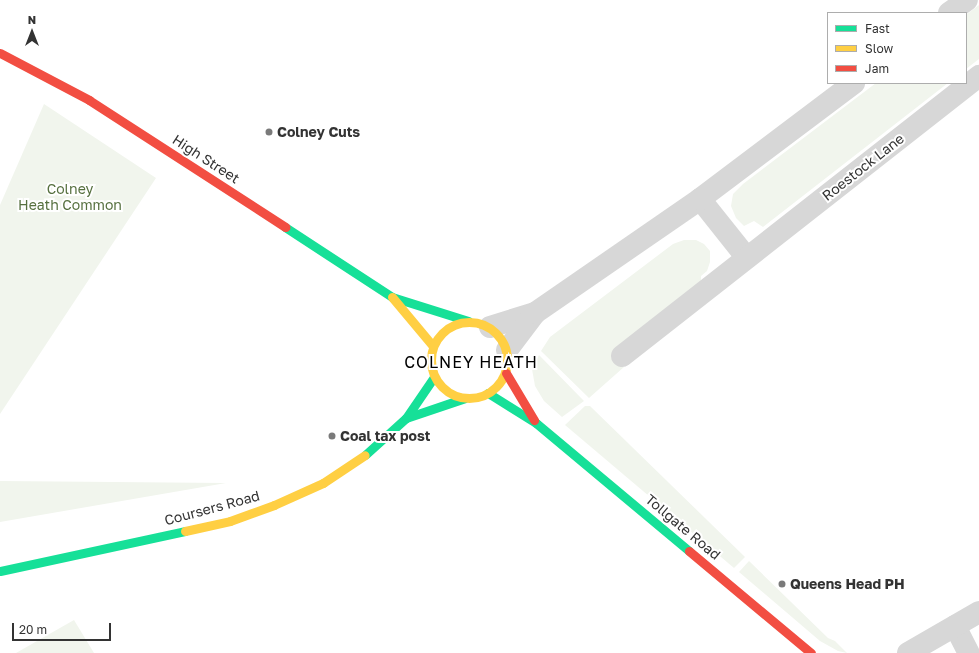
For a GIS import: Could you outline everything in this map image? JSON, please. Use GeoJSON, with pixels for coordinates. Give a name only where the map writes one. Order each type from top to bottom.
{"type":"FeatureCollection","features":[{"type":"Feature","properties":{"kind":"street"},"geometry":{"type":"LineString","coordinates":[[950,12],[967,0]]}},
{"type":"Feature","properties":{"kind":"street","name":"High Street"},"geometry":{"type":"LineString","coordinates":[[0,53],[34,69],[89,100],[392,297],[468,321]]}},
{"type":"Feature","properties":{"kind":"street","name":"Roestock Lane"},"geometry":{"type":"LineString","coordinates":[[622,356],[979,76]]}},
{"type":"Feature","properties":{"kind":"street"},"geometry":{"type":"LineString","coordinates":[[490,327],[535,313],[700,199],[853,84]]}},
{"type":"Feature","properties":{"kind":"street"},"geometry":{"type":"LineString","coordinates":[[700,199],[747,258]]}},
{"type":"Feature","properties":{"kind":"street","name":"High Street"},"geometry":{"type":"LineString","coordinates":[[392,297],[433,346]]}},
{"type":"Feature","properties":{"kind":"street"},"geometry":{"type":"LineString","coordinates":[[507,350],[535,313]]}},
{"type":"Feature","properties":{"kind":"street"},"geometry":{"type":"LineString","coordinates":[[468,321],[490,327],[500,336],[507,350],[506,373],[499,384],[488,393],[465,398],[452,394],[441,387],[434,377],[431,364],[433,346],[440,335],[450,326],[468,321]]}},
{"type":"Feature","properties":{"kind":"street","name":"Tollgate Road"},"geometry":{"type":"LineString","coordinates":[[506,373],[536,423]]}},
{"type":"Feature","properties":{"kind":"street","name":"Coursers Road"},"geometry":{"type":"LineString","coordinates":[[0,572],[230,521],[274,506],[323,483],[367,454],[406,418],[434,377]]}},
{"type":"Feature","properties":{"kind":"street","name":"Tollgate Road"},"geometry":{"type":"LineString","coordinates":[[488,393],[536,423],[811,653]]}},
{"type":"Feature","properties":{"kind":"street","name":"Coursers Road"},"geometry":{"type":"LineString","coordinates":[[406,418],[465,398]]}},
{"type":"Feature","properties":{"kind":"street"},"geometry":{"type":"LineString","coordinates":[[908,653],[979,612]]}},
{"type":"Feature","properties":{"kind":"street"},"geometry":{"type":"LineString","coordinates":[[955,626],[969,653]]}},
{"type":"Feature","properties":{"kind":"green space"},"geometry":{"type":"Polygon","coordinates":[[[979,5],[979,59],[967,68],[967,14],[979,5]]]}},
{"type":"Feature","properties":{"kind":"green space"},"geometry":{"type":"Polygon","coordinates":[[[875,84],[947,84],[763,227],[754,221],[744,226],[736,218],[731,206],[733,194],[743,184],[875,84]]]}},
{"type":"Feature","properties":{"kind":"green space","name":"Colney Heath Common"},"geometry":{"type":"Polygon","coordinates":[[[44,104],[156,178],[0,414],[0,205],[44,104]]]}},
{"type":"Feature","properties":{"kind":"green space"},"geometry":{"type":"Polygon","coordinates":[[[684,240],[696,240],[704,244],[710,251],[710,262],[707,271],[701,276],[701,282],[613,351],[624,367],[589,398],[541,351],[550,337],[673,244],[684,240]]]}},
{"type":"Feature","properties":{"kind":"green space"},"geometry":{"type":"Polygon","coordinates":[[[539,355],[584,401],[562,417],[544,401],[535,386],[532,369],[539,355]]]}},
{"type":"Feature","properties":{"kind":"green space"},"geometry":{"type":"Polygon","coordinates":[[[585,406],[590,406],[745,557],[734,568],[565,425],[585,406]]]}},
{"type":"Feature","properties":{"kind":"green space"},"geometry":{"type":"Polygon","coordinates":[[[0,481],[226,483],[0,522],[0,481]]]}},
{"type":"Feature","properties":{"kind":"green space"},"geometry":{"type":"Polygon","coordinates":[[[749,561],[828,638],[835,641],[847,653],[838,651],[820,641],[739,572],[749,561]]]}},
{"type":"Feature","properties":{"kind":"green space"},"geometry":{"type":"Polygon","coordinates":[[[74,620],[94,653],[16,653],[74,620]]]}},
{"type":"Feature","properties":{"kind":"traffic: fast"},"geometry":{"type":"LineString","coordinates":[[285,227],[392,297],[468,321]]}},
{"type":"Feature","properties":{"kind":"traffic: fast"},"geometry":{"type":"LineString","coordinates":[[365,455],[406,418],[434,377]]}},
{"type":"Feature","properties":{"kind":"traffic: fast"},"geometry":{"type":"LineString","coordinates":[[488,393],[536,423],[689,551]]}},
{"type":"Feature","properties":{"kind":"traffic: fast"},"geometry":{"type":"LineString","coordinates":[[406,418],[465,398]]}},
{"type":"Feature","properties":{"kind":"traffic: fast"},"geometry":{"type":"LineString","coordinates":[[0,571],[185,531]]}},
{"type":"Feature","properties":{"kind":"traffic: slow"},"geometry":{"type":"LineString","coordinates":[[392,297],[433,346]]}},
{"type":"Feature","properties":{"kind":"traffic: slow"},"geometry":{"type":"LineString","coordinates":[[462,322],[476,322],[490,328],[501,339],[507,353],[507,360],[507,367],[504,375],[496,387],[490,392],[476,398],[462,398],[448,392],[437,381],[431,367],[431,353],[437,339],[448,328],[462,322]]}},
{"type":"Feature","properties":{"kind":"traffic: slow"},"geometry":{"type":"LineString","coordinates":[[185,531],[230,521],[274,505],[323,483],[365,455]]}},
{"type":"Feature","properties":{"kind":"traffic: jam"},"geometry":{"type":"LineString","coordinates":[[0,53],[89,100],[285,227]]}},
{"type":"Feature","properties":{"kind":"traffic: jam"},"geometry":{"type":"LineString","coordinates":[[506,373],[534,420]]}},
{"type":"Feature","properties":{"kind":"traffic: jam"},"geometry":{"type":"LineString","coordinates":[[689,551],[811,653]]}},
{"type":"Feature","properties":{"kind":"place","name":"Colney Cuts"},"geometry":{"type":"Point","coordinates":[269,132]}},
{"type":"Feature","properties":{"kind":"place","name":"Coal tax post"},"geometry":{"type":"Point","coordinates":[332,436]}},
{"type":"Feature","properties":{"kind":"place","name":"Queens Head PH"},"geometry":{"type":"Point","coordinates":[782,584]}},
{"type":"Feature","properties":{"kind":"district","name":"COLNEY HEATH"},"geometry":{"type":"Point","coordinates":[471,362]}}]}
